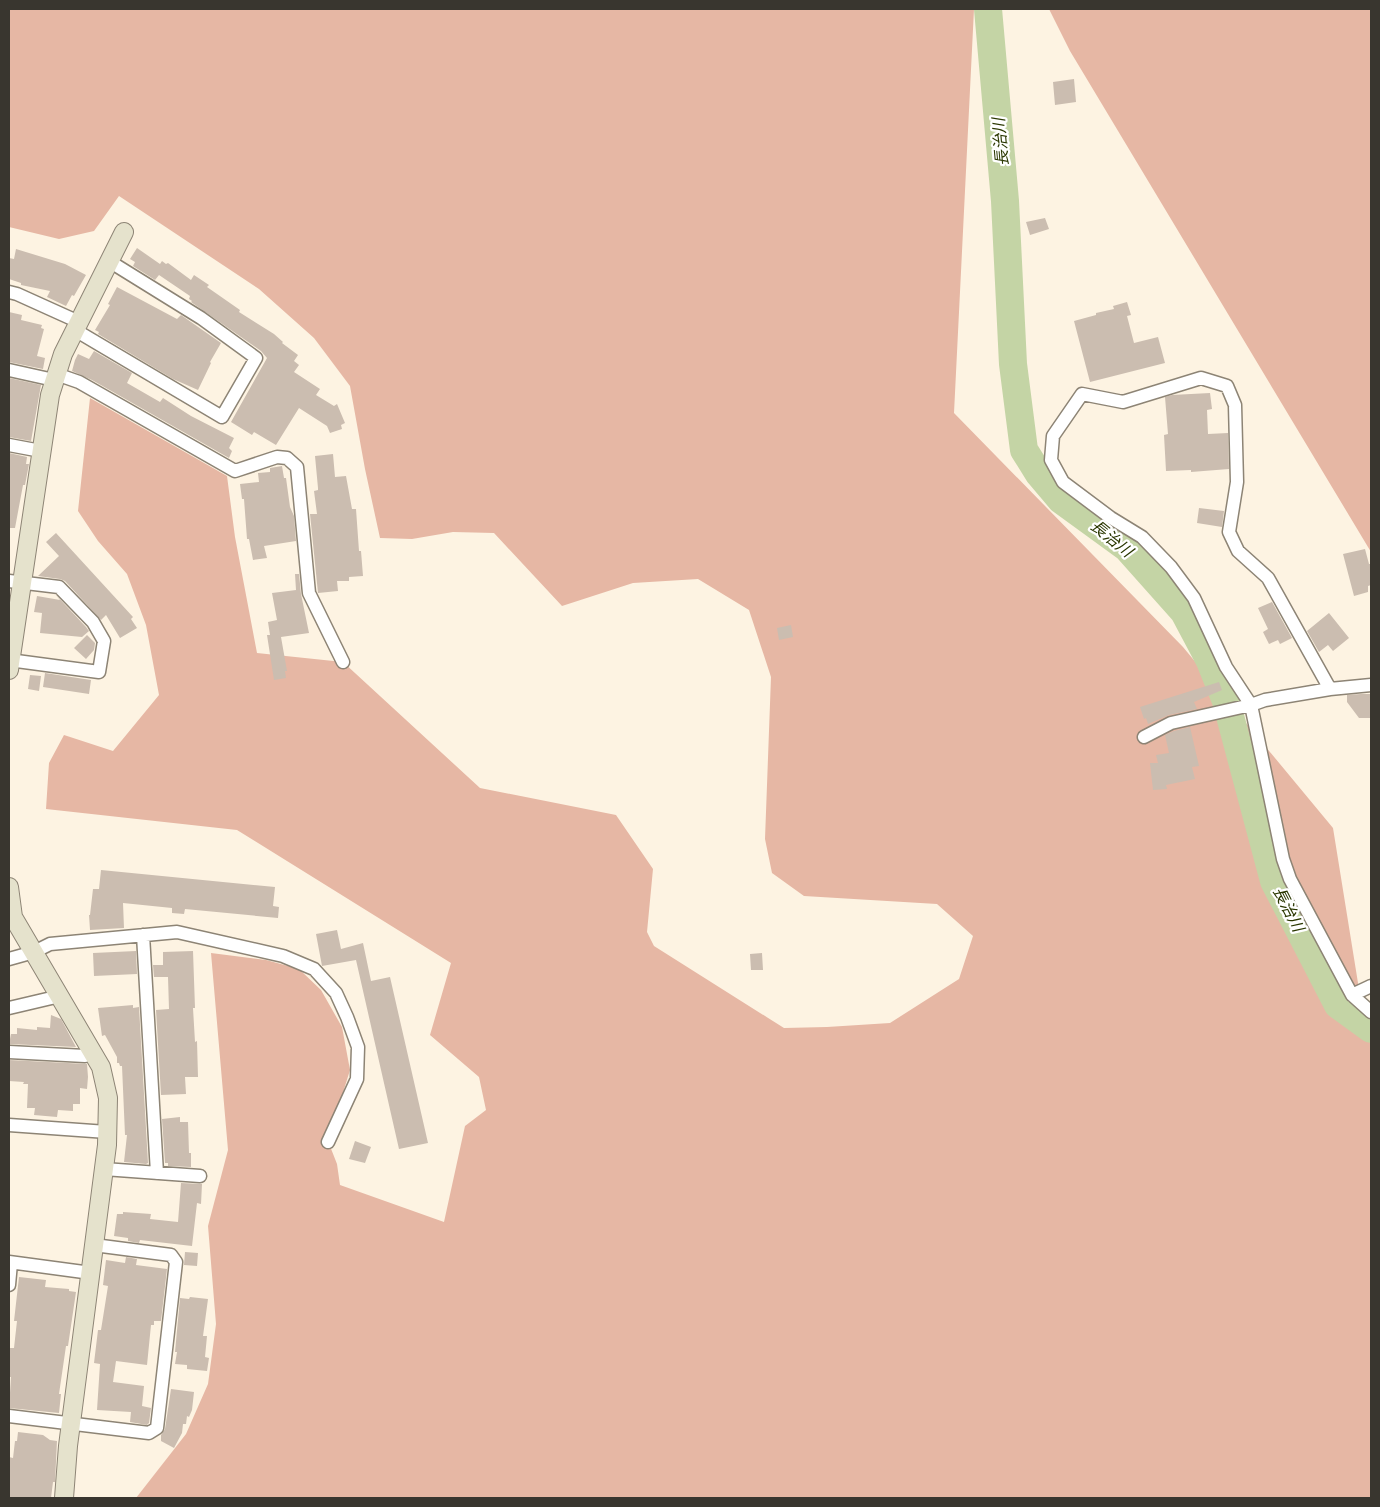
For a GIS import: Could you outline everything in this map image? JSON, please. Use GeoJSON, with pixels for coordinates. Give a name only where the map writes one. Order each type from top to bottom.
{"type":"FeatureCollection","features":[{"type":"Feature","properties":{"kind":"street"},"geometry":{"type":"LineString","coordinates":[[15,582],[59,588],[93,622],[104,641],[99,672],[9,663],[15,582],[55,377],[76,326],[124,232]]}},
{"type":"Feature","properties":{"kind":"street"},"geometry":{"type":"LineString","coordinates":[[9,292],[17,294],[76,326],[222,417],[256,358],[201,318],[109,261]]}},
{"type":"Feature","properties":{"kind":"street"},"geometry":{"type":"LineString","coordinates":[[9,370],[79,382],[235,472],[277,457],[287,458],[296,467],[309,593],[343,662]]}},
{"type":"Feature","properties":{"kind":"street"},"geometry":{"type":"LineString","coordinates":[[1330,689],[1268,578],[1238,551],[1230,532],[1237,482],[1235,406],[1227,386],[1201,378],[1123,402],[1082,394],[1053,436],[1051,460],[1063,482],[1111,518],[1142,537],[1171,567],[1194,598],[1226,667],[1251,705],[1282,859],[1290,879],[1352,995],[1371,1012]]}},
{"type":"Feature","properties":{"kind":"street"},"geometry":{"type":"LineString","coordinates":[[9,445],[41,451]]}},
{"type":"Feature","properties":{"kind":"street"},"geometry":{"type":"LineString","coordinates":[[1144,737],[1171,723],[1215,714],[1265,700],[1330,689],[1371,686]]}},
{"type":"Feature","properties":{"kind":"street"},"geometry":{"type":"LineString","coordinates":[[9,887],[13,917],[101,1067],[108,1098],[104,1169],[71,1423],[64,1498]]}},
{"type":"Feature","properties":{"kind":"street"},"geometry":{"type":"LineString","coordinates":[[9,959],[34,952],[50,944],[177,932],[283,956],[314,969],[336,993],[358,1047],[357,1079],[328,1142]]}},
{"type":"Feature","properties":{"kind":"street"},"geometry":{"type":"LineString","coordinates":[[143,935],[157,1173]]}},
{"type":"Feature","properties":{"kind":"street"},"geometry":{"type":"LineString","coordinates":[[1352,995],[1371,986]]}},
{"type":"Feature","properties":{"kind":"street"},"geometry":{"type":"LineString","coordinates":[[9,1008],[60,996]]}},
{"type":"Feature","properties":{"kind":"street"},"geometry":{"type":"LineString","coordinates":[[9,1052],[85,1056],[92,1051]]}},
{"type":"Feature","properties":{"kind":"street"},"geometry":{"type":"LineString","coordinates":[[9,1125],[107,1132]]}},
{"type":"Feature","properties":{"kind":"street"},"geometry":{"type":"LineString","coordinates":[[104,1169],[200,1176]]}},
{"type":"Feature","properties":{"kind":"street"},"geometry":{"type":"LineString","coordinates":[[9,1416],[149,1433],[157,1428],[176,1262],[171,1255],[94,1245]]}},
{"type":"Feature","properties":{"kind":"street"},"geometry":{"type":"LineString","coordinates":[[9,1285],[10,1263],[90,1273]]}},
{"type":"Feature","properties":{"kind":"shaded area"},"geometry":{"type":"Polygon","coordinates":[[[9,9],[974,9],[954,413],[1183,647],[1333,828],[1363,1014],[1371,1025],[1371,1498],[136,1498],[186,1434],[208,1384],[216,1324],[208,1226],[228,1150],[211,953],[266,960],[299,969],[321,990],[342,1027],[350,1070],[328,1141],[337,1164],[340,1185],[444,1222],[465,1126],[486,1110],[479,1077],[430,1035],[451,963],[237,830],[46,809],[49,763],[64,735],[113,751],[159,695],[146,625],[127,574],[98,541],[78,511],[90,398],[227,476],[235,537],[257,653],[343,662],[480,788],[616,815],[653,869],[647,932],[654,946],[784,1028],[890,1023],[959,979],[973,936],[937,904],[804,896],[772,873],[765,839],[771,677],[749,610],[698,579],[633,583],[562,606],[494,533],[453,532],[412,539],[380,538],[350,386],[314,338],[259,289],[119,196],[94,231],[59,239],[9,227],[9,9]]]}},
{"type":"Feature","properties":{"kind":"shaded area"},"geometry":{"type":"Polygon","coordinates":[[[1049,9],[1371,9],[1371,552],[1070,51],[1049,9]]]}},
{"type":"Feature","properties":{"kind":"building"},"geometry":{"type":"Polygon","coordinates":[[[1074,79],[1076,102],[1055,105],[1053,82],[1074,79]]]}},
{"type":"Feature","properties":{"kind":"building"},"geometry":{"type":"Polygon","coordinates":[[[1045,218],[1049,229],[1030,235],[1026,222],[1045,218]]]}},
{"type":"Feature","properties":{"kind":"building"},"geometry":{"type":"Polygon","coordinates":[[[137,248],[160,264],[162,261],[166,264],[168,263],[191,280],[194,275],[209,285],[207,287],[240,310],[239,312],[274,334],[282,343],[298,355],[294,361],[299,365],[294,372],[320,389],[316,395],[334,406],[337,404],[345,423],[341,425],[342,429],[330,433],[327,426],[299,408],[276,445],[254,432],[252,435],[231,422],[267,358],[261,351],[191,302],[190,296],[159,275],[155,280],[133,266],[135,262],[130,259],[137,248]]]}},
{"type":"Feature","properties":{"kind":"building"},"geometry":{"type":"Polygon","coordinates":[[[16,249],[65,264],[86,275],[66,306],[47,297],[50,291],[21,285],[21,283],[9,279],[9,258],[14,259],[16,249]]]}},
{"type":"Feature","properties":{"kind":"building"},"geometry":{"type":"Polygon","coordinates":[[[117,287],[177,319],[181,315],[221,343],[210,362],[198,390],[173,379],[98,334],[99,332],[95,330],[110,305],[108,304],[117,287]]]}},
{"type":"Feature","properties":{"kind":"building"},"geometry":{"type":"Polygon","coordinates":[[[1127,302],[1131,315],[1127,316],[1134,343],[1158,337],[1165,363],[1090,382],[1074,321],[1114,309],[1113,306],[1127,302]]]}},
{"type":"Feature","properties":{"kind":"building"},"geometry":{"type":"Polygon","coordinates":[[[9,312],[22,315],[21,320],[42,325],[41,328],[44,329],[37,356],[45,358],[43,369],[9,362],[9,312]]]}},
{"type":"Feature","properties":{"kind":"building"},"geometry":{"type":"Polygon","coordinates":[[[94,351],[132,373],[127,383],[160,402],[163,398],[191,416],[234,438],[229,448],[232,451],[229,458],[92,380],[72,371],[78,354],[89,359],[94,351]]]}},
{"type":"Feature","properties":{"kind":"building"},"geometry":{"type":"Polygon","coordinates":[[[9,378],[41,385],[31,441],[9,437],[9,378]]]}},
{"type":"Feature","properties":{"kind":"building"},"geometry":{"type":"Polygon","coordinates":[[[1210,393],[1212,409],[1207,410],[1208,434],[1228,433],[1229,469],[1191,472],[1191,470],[1166,471],[1164,435],[1168,434],[1165,397],[1210,393]]]}},
{"type":"Feature","properties":{"kind":"building"},"geometry":{"type":"Polygon","coordinates":[[[9,453],[27,457],[26,464],[29,464],[15,528],[9,528],[9,453]]]}},
{"type":"Feature","properties":{"kind":"building"},"geometry":{"type":"Polygon","coordinates":[[[333,454],[335,477],[346,476],[352,509],[356,509],[363,576],[349,577],[349,581],[337,581],[338,591],[318,593],[310,514],[317,514],[314,491],[318,490],[315,456],[333,454]]]}},
{"type":"Feature","properties":{"kind":"building"},"geometry":{"type":"Polygon","coordinates":[[[282,466],[284,478],[286,478],[290,507],[294,516],[296,541],[264,546],[267,558],[253,560],[249,539],[247,539],[244,499],[242,499],[240,484],[259,482],[258,473],[270,472],[270,468],[282,466]]]}},
{"type":"Feature","properties":{"kind":"building"},"geometry":{"type":"Polygon","coordinates":[[[1199,508],[1224,511],[1222,527],[1197,523],[1199,508]]]}},
{"type":"Feature","properties":{"kind":"building"},"geometry":{"type":"Polygon","coordinates":[[[56,533],[133,617],[131,619],[137,628],[120,638],[106,615],[101,620],[65,581],[38,576],[59,556],[46,542],[56,533]]]}},
{"type":"Feature","properties":{"kind":"building"},"geometry":{"type":"Polygon","coordinates":[[[1365,549],[1369,564],[1371,564],[1371,585],[1368,586],[1368,592],[1354,596],[1343,554],[1365,549]]]}},
{"type":"Feature","properties":{"kind":"building"},"geometry":{"type":"Polygon","coordinates":[[[295,574],[299,574],[309,633],[281,637],[287,671],[285,671],[286,678],[274,680],[267,635],[270,635],[268,622],[277,620],[272,593],[296,590],[295,574]]]}},
{"type":"Feature","properties":{"kind":"building"},"geometry":{"type":"Polygon","coordinates":[[[56,595],[89,631],[82,637],[40,633],[42,613],[34,612],[37,596],[60,600],[56,595]]]}},
{"type":"Feature","properties":{"kind":"building"},"geometry":{"type":"Polygon","coordinates":[[[1272,602],[1292,638],[1280,644],[1278,640],[1269,644],[1263,632],[1268,629],[1258,608],[1272,602]]]}},
{"type":"Feature","properties":{"kind":"building"},"geometry":{"type":"Polygon","coordinates":[[[1329,613],[1349,638],[1333,651],[1328,645],[1319,652],[1307,631],[1329,613]]]}},
{"type":"Feature","properties":{"kind":"building"},"geometry":{"type":"Polygon","coordinates":[[[791,625],[793,637],[779,640],[777,628],[791,625]]]}},
{"type":"Feature","properties":{"kind":"building"},"geometry":{"type":"Polygon","coordinates":[[[87,635],[95,643],[94,650],[86,659],[74,648],[87,635]]]}},
{"type":"Feature","properties":{"kind":"building"},"geometry":{"type":"Polygon","coordinates":[[[45,673],[91,680],[89,694],[43,687],[45,673]]]}},
{"type":"Feature","properties":{"kind":"building"},"geometry":{"type":"Polygon","coordinates":[[[30,675],[41,676],[39,691],[28,689],[30,675]]]}},
{"type":"Feature","properties":{"kind":"building"},"geometry":{"type":"Polygon","coordinates":[[[1219,682],[1222,690],[1194,702],[1197,709],[1169,715],[1148,724],[1146,718],[1144,719],[1140,707],[1219,682]]]}},
{"type":"Feature","properties":{"kind":"building"},"geometry":{"type":"Polygon","coordinates":[[[1371,694],[1371,718],[1359,718],[1347,702],[1347,695],[1371,694]]]}},
{"type":"Feature","properties":{"kind":"building"},"geometry":{"type":"Polygon","coordinates":[[[1190,727],[1199,766],[1192,767],[1195,779],[1166,785],[1167,789],[1153,790],[1150,763],[1158,763],[1156,755],[1169,753],[1165,735],[1190,727]]]}},
{"type":"Feature","properties":{"kind":"building"},"geometry":{"type":"Polygon","coordinates":[[[101,870],[275,887],[273,906],[279,907],[278,918],[185,909],[184,914],[172,913],[172,908],[123,903],[124,928],[90,930],[89,915],[93,889],[99,889],[101,870]]]}},
{"type":"Feature","properties":{"kind":"building"},"geometry":{"type":"Polygon","coordinates":[[[337,930],[341,949],[363,943],[371,981],[390,977],[428,1143],[399,1149],[356,960],[322,966],[316,934],[337,930]]]}},
{"type":"Feature","properties":{"kind":"building"},"geometry":{"type":"Polygon","coordinates":[[[136,951],[137,974],[94,976],[93,953],[136,951]]]}},
{"type":"Feature","properties":{"kind":"building"},"geometry":{"type":"Polygon","coordinates":[[[193,951],[195,1008],[193,1008],[195,1042],[197,1041],[198,1077],[185,1077],[186,1094],[161,1095],[156,1010],[169,1009],[168,977],[154,977],[153,965],[163,965],[163,952],[193,951]]]}},
{"type":"Feature","properties":{"kind":"building"},"geometry":{"type":"Polygon","coordinates":[[[762,953],[763,970],[751,970],[750,954],[762,953]]]}},
{"type":"Feature","properties":{"kind":"building"},"geometry":{"type":"Polygon","coordinates":[[[133,1005],[133,1008],[139,1007],[148,1163],[146,1164],[124,1162],[127,1135],[125,1135],[122,1066],[117,1063],[117,1057],[105,1035],[102,1036],[98,1008],[133,1005]]]}},
{"type":"Feature","properties":{"kind":"building"},"geometry":{"type":"Polygon","coordinates":[[[51,1015],[61,1019],[76,1047],[9,1044],[11,1034],[17,1034],[17,1028],[37,1030],[37,1027],[50,1028],[51,1015]]]}},
{"type":"Feature","properties":{"kind":"building"},"geometry":{"type":"Polygon","coordinates":[[[9,1060],[87,1064],[87,1089],[80,1088],[80,1104],[73,1104],[73,1111],[58,1110],[57,1117],[34,1115],[35,1108],[27,1108],[28,1084],[9,1081],[9,1060]]]}},
{"type":"Feature","properties":{"kind":"building"},"geometry":{"type":"Polygon","coordinates":[[[180,1117],[180,1122],[188,1122],[191,1167],[168,1166],[168,1163],[165,1163],[162,1119],[180,1117]]]}},
{"type":"Feature","properties":{"kind":"building"},"geometry":{"type":"Polygon","coordinates":[[[355,1141],[371,1147],[365,1163],[349,1159],[355,1141]]]}},
{"type":"Feature","properties":{"kind":"building"},"geometry":{"type":"Polygon","coordinates":[[[181,1183],[202,1184],[201,1204],[197,1203],[192,1246],[140,1240],[139,1243],[128,1241],[128,1238],[114,1236],[117,1214],[123,1214],[123,1212],[151,1214],[150,1219],[178,1222],[181,1183]]]}},
{"type":"Feature","properties":{"kind":"building"},"geometry":{"type":"Polygon","coordinates":[[[185,1252],[198,1253],[197,1266],[184,1265],[185,1252]]]}},
{"type":"Feature","properties":{"kind":"building"},"geometry":{"type":"Polygon","coordinates":[[[126,1257],[137,1259],[136,1265],[167,1269],[161,1321],[154,1321],[154,1325],[151,1325],[147,1365],[116,1361],[113,1382],[144,1386],[142,1406],[151,1408],[147,1425],[130,1422],[131,1412],[97,1410],[100,1364],[94,1363],[98,1330],[101,1330],[108,1286],[103,1285],[106,1260],[125,1263],[126,1257]]]}},
{"type":"Feature","properties":{"kind":"building"},"geometry":{"type":"Polygon","coordinates":[[[19,1277],[46,1280],[45,1287],[69,1289],[69,1291],[76,1292],[59,1394],[61,1394],[59,1413],[9,1408],[11,1377],[9,1377],[9,1359],[10,1348],[14,1348],[17,1321],[14,1321],[19,1277]]]}},
{"type":"Feature","properties":{"kind":"building"},"geometry":{"type":"Polygon","coordinates":[[[190,1297],[208,1299],[203,1336],[207,1336],[205,1357],[209,1358],[207,1371],[187,1369],[187,1365],[175,1364],[180,1298],[189,1299],[190,1297]]]}},
{"type":"Feature","properties":{"kind":"building"},"geometry":{"type":"Polygon","coordinates":[[[171,1389],[194,1392],[192,1410],[189,1417],[187,1416],[186,1424],[183,1424],[182,1433],[174,1448],[161,1441],[161,1435],[165,1429],[171,1389]]]}},
{"type":"Feature","properties":{"kind":"building"},"geometry":{"type":"Polygon","coordinates":[[[18,1432],[43,1435],[50,1440],[57,1441],[55,1482],[53,1482],[51,1498],[9,1498],[9,1457],[13,1458],[18,1432]]]}},
{"type":"Feature","properties":{"kind":"waterway","name":"長治川"},"geometry":{"type":"LineString","coordinates":[[988,9],[1005,201],[1013,364],[1024,450],[1039,474],[1061,500],[1127,548],[1184,612],[1210,661],[1226,701],[1274,881],[1338,1005],[1371,1029]]}}]}
